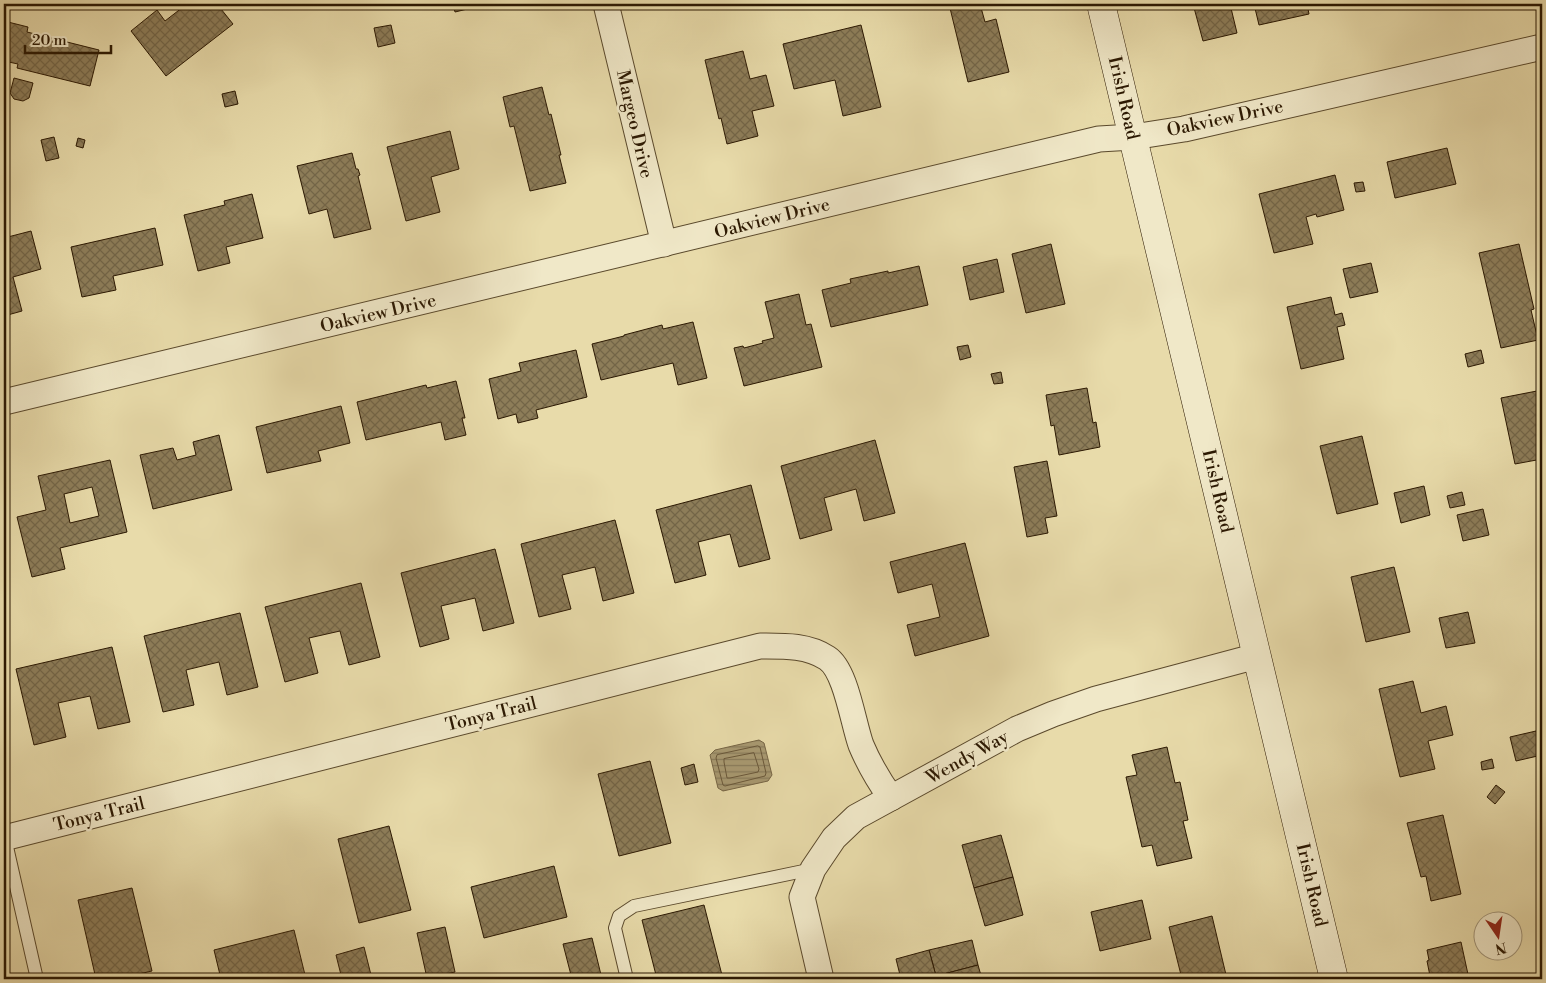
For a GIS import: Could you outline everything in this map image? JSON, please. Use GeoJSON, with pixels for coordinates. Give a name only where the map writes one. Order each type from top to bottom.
{"type":"FeatureCollection","features":[{"type":"Feature","properties":{"kind":"street","name":"Margeo Drive"},"geometry":{"type":"LineString","coordinates":[[606,4],[664,244]]}},
{"type":"Feature","properties":{"kind":"street","name":"Irish Road"},"geometry":{"type":"LineString","coordinates":[[1101,4],[1334,979]]}},
{"type":"Feature","properties":{"kind":"street","name":"Oakview Drive"},"geometry":{"type":"LineString","coordinates":[[4,402],[1099,139],[1184,129],[1542,47]]}},
{"type":"Feature","properties":{"kind":"street","name":"Tonya Trail"},"geometry":{"type":"LineString","coordinates":[[4,838],[760,646],[790,646],[812,650],[829,659],[840,672],[861,744],[874,773],[891,798]]}},
{"type":"Feature","properties":{"kind":"street","name":"Wendy Way"},"geometry":{"type":"LineString","coordinates":[[821,979],[802,897],[813,870],[834,838],[856,817],[1017,729],[1054,714],[1096,699],[1257,656]]}},
{"type":"Feature","properties":{"kind":"lane"},"geometry":{"type":"LineString","coordinates":[[4,838],[37,979]]}},
{"type":"Feature","properties":{"kind":"lane"},"geometry":{"type":"LineString","coordinates":[[627,979],[615,928],[618,916],[634,906],[813,870]]}},
{"type":"Feature","properties":{"kind":"water"},"geometry":{"type":"Polygon","coordinates":[[[759,740],[764,743],[772,775],[768,781],[723,791],[718,788],[710,755],[715,750],[759,740]]]}},
{"type":"Feature","properties":{"kind":"building"},"geometry":{"type":"Polygon","coordinates":[[[181,4],[217,4],[233,24],[166,76],[131,31],[157,10],[165,21],[183,7],[181,4]]]}},
{"type":"Feature","properties":{"kind":"building"},"geometry":{"type":"Polygon","coordinates":[[[453,4],[488,4],[455,12],[453,4]]]}},
{"type":"Feature","properties":{"kind":"building"},"geometry":{"type":"Polygon","coordinates":[[[949,4],[980,4],[985,22],[996,19],[1009,72],[968,82],[949,4]]]}},
{"type":"Feature","properties":{"kind":"building"},"geometry":{"type":"Polygon","coordinates":[[[1193,4],[1230,4],[1237,33],[1203,41],[1193,4]]]}},
{"type":"Feature","properties":{"kind":"building"},"geometry":{"type":"Polygon","coordinates":[[[1254,4],[1307,4],[1309,14],[1259,25],[1254,4]]]}},
{"type":"Feature","properties":{"kind":"building"},"geometry":{"type":"Polygon","coordinates":[[[4,21],[28,27],[27,32],[99,50],[90,86],[17,68],[18,64],[4,61],[4,21]]]}},
{"type":"Feature","properties":{"kind":"building"},"geometry":{"type":"Polygon","coordinates":[[[391,25],[395,43],[378,47],[374,28],[391,25]]]}},
{"type":"Feature","properties":{"kind":"building"},"geometry":{"type":"Polygon","coordinates":[[[861,25],[881,107],[843,116],[835,80],[794,89],[783,44],[861,25]]]}},
{"type":"Feature","properties":{"kind":"building"},"geometry":{"type":"Polygon","coordinates":[[[743,51],[750,79],[766,75],[774,106],[752,111],[758,136],[727,144],[705,60],[743,51]]]}},
{"type":"Feature","properties":{"kind":"building"},"geometry":{"type":"Polygon","coordinates":[[[14,78],[33,83],[29,98],[23,101],[14,99],[10,93],[14,78]]]}},
{"type":"Feature","properties":{"kind":"building"},"geometry":{"type":"Polygon","coordinates":[[[542,87],[549,115],[551,114],[566,183],[530,191],[514,126],[510,127],[503,97],[542,87]]]}},
{"type":"Feature","properties":{"kind":"building"},"geometry":{"type":"Polygon","coordinates":[[[235,91],[238,104],[225,107],[222,94],[235,91]]]}},
{"type":"Feature","properties":{"kind":"building"},"geometry":{"type":"Polygon","coordinates":[[[450,131],[459,169],[431,177],[440,212],[406,221],[387,147],[450,131]]]}},
{"type":"Feature","properties":{"kind":"building"},"geometry":{"type":"Polygon","coordinates":[[[54,137],[59,158],[46,161],[41,140],[54,137]]]}},
{"type":"Feature","properties":{"kind":"building"},"geometry":{"type":"Polygon","coordinates":[[[78,138],[85,140],[83,148],[76,146],[78,138]]]}},
{"type":"Feature","properties":{"kind":"building"},"geometry":{"type":"Polygon","coordinates":[[[1447,148],[1456,184],[1395,198],[1387,162],[1447,148]]]}},
{"type":"Feature","properties":{"kind":"building"},"geometry":{"type":"Polygon","coordinates":[[[352,153],[356,169],[358,169],[360,175],[358,176],[371,229],[334,238],[327,209],[309,214],[297,166],[352,153]]]}},
{"type":"Feature","properties":{"kind":"building"},"geometry":{"type":"Polygon","coordinates":[[[1335,175],[1344,210],[1317,217],[1316,214],[1306,217],[1313,244],[1274,253],[1259,194],[1335,175]]]}},
{"type":"Feature","properties":{"kind":"building"},"geometry":{"type":"Polygon","coordinates":[[[1363,182],[1365,191],[1356,192],[1354,183],[1363,182]]]}},
{"type":"Feature","properties":{"kind":"building"},"geometry":{"type":"Polygon","coordinates":[[[252,194],[263,238],[226,247],[230,263],[198,271],[184,215],[225,205],[224,201],[252,194]]]}},
{"type":"Feature","properties":{"kind":"building"},"geometry":{"type":"Polygon","coordinates":[[[155,228],[163,265],[113,276],[116,290],[82,297],[71,247],[155,228]]]}},
{"type":"Feature","properties":{"kind":"building"},"geometry":{"type":"Polygon","coordinates":[[[31,231],[41,269],[13,277],[22,311],[4,316],[4,238],[31,231]]]}},
{"type":"Feature","properties":{"kind":"building"},"geometry":{"type":"Polygon","coordinates":[[[1051,244],[1065,304],[1026,313],[1012,254],[1051,244]]]}},
{"type":"Feature","properties":{"kind":"building"},"geometry":{"type":"Polygon","coordinates":[[[1519,244],[1534,309],[1531,310],[1538,340],[1501,348],[1479,253],[1519,244]]]}},
{"type":"Feature","properties":{"kind":"building"},"geometry":{"type":"Polygon","coordinates":[[[997,259],[1004,292],[970,300],[963,267],[997,259]]]}},
{"type":"Feature","properties":{"kind":"building"},"geometry":{"type":"Polygon","coordinates":[[[1371,263],[1378,292],[1350,298],[1343,269],[1371,263]]]}},
{"type":"Feature","properties":{"kind":"building"},"geometry":{"type":"Polygon","coordinates":[[[919,266],[928,305],[831,327],[822,290],[851,283],[850,279],[919,266]]]}},
{"type":"Feature","properties":{"kind":"building"},"geometry":{"type":"Polygon","coordinates":[[[799,294],[806,325],[811,324],[822,367],[744,386],[734,348],[743,346],[744,348],[774,338],[765,302],[799,294]]]}},
{"type":"Feature","properties":{"kind":"building"},"geometry":{"type":"Polygon","coordinates":[[[1331,297],[1335,315],[1342,313],[1345,325],[1337,327],[1344,359],[1301,369],[1287,307],[1331,297]]]}},
{"type":"Feature","properties":{"kind":"building"},"geometry":{"type":"Polygon","coordinates":[[[693,322],[707,378],[678,385],[673,363],[601,380],[592,344],[662,325],[663,329],[693,322]]]}},
{"type":"Feature","properties":{"kind":"building"},"geometry":{"type":"Polygon","coordinates":[[[968,345],[971,357],[960,360],[957,347],[968,345]]]}},
{"type":"Feature","properties":{"kind":"building"},"geometry":{"type":"Polygon","coordinates":[[[576,350],[587,397],[536,410],[538,418],[518,423],[516,414],[498,419],[489,379],[521,371],[519,363],[576,350]]]}},
{"type":"Feature","properties":{"kind":"building"},"geometry":{"type":"Polygon","coordinates":[[[1481,350],[1484,363],[1468,367],[1465,354],[1481,350]]]}},
{"type":"Feature","properties":{"kind":"building"},"geometry":{"type":"Polygon","coordinates":[[[1001,372],[1003,383],[994,384],[991,374],[1001,372]]]}},
{"type":"Feature","properties":{"kind":"building"},"geometry":{"type":"Polygon","coordinates":[[[456,381],[465,418],[462,418],[466,435],[445,440],[441,422],[366,440],[357,402],[426,385],[427,388],[456,381]]]}},
{"type":"Feature","properties":{"kind":"building"},"geometry":{"type":"Polygon","coordinates":[[[1087,388],[1093,423],[1096,422],[1100,447],[1059,455],[1054,425],[1051,426],[1046,395],[1087,388]]]}},
{"type":"Feature","properties":{"kind":"building"},"geometry":{"type":"Polygon","coordinates":[[[1542,390],[1542,431],[1540,432],[1542,459],[1515,464],[1501,398],[1542,390]]]}},
{"type":"Feature","properties":{"kind":"building"},"geometry":{"type":"Polygon","coordinates":[[[341,406],[350,443],[318,451],[321,461],[267,473],[256,427],[341,406]]]}},
{"type":"Feature","properties":{"kind":"building"},"geometry":{"type":"Polygon","coordinates":[[[219,435],[232,490],[153,509],[140,455],[173,448],[177,460],[196,455],[193,442],[219,435]]]}},
{"type":"Feature","properties":{"kind":"building"},"geometry":{"type":"Polygon","coordinates":[[[1362,436],[1378,504],[1337,514],[1320,446],[1362,436]]]}},
{"type":"Feature","properties":{"kind":"building"},"geometry":{"type":"Polygon","coordinates":[[[875,440],[895,513],[864,521],[856,489],[824,498],[832,530],[800,539],[781,466],[875,440]]]}},
{"type":"Feature","properties":{"kind":"building"},"geometry":{"type":"Polygon","coordinates":[[[110,460],[127,532],[60,548],[65,569],[32,577],[17,517],[46,510],[38,476],[110,460]],[[92,487],[64,494],[70,523],[99,516],[92,487]]]}},
{"type":"Feature","properties":{"kind":"building"},"geometry":{"type":"Polygon","coordinates":[[[1047,461],[1057,516],[1045,518],[1048,533],[1027,537],[1014,467],[1047,461]]]}},
{"type":"Feature","properties":{"kind":"building"},"geometry":{"type":"Polygon","coordinates":[[[751,485],[770,559],[739,567],[730,534],[698,542],[706,575],[675,583],[656,510],[751,485]]]}},
{"type":"Feature","properties":{"kind":"building"},"geometry":{"type":"Polygon","coordinates":[[[1424,486],[1430,515],[1401,523],[1394,493],[1424,486]]]}},
{"type":"Feature","properties":{"kind":"building"},"geometry":{"type":"Polygon","coordinates":[[[1462,492],[1465,505],[1450,508],[1447,496],[1462,492]]]}},
{"type":"Feature","properties":{"kind":"building"},"geometry":{"type":"Polygon","coordinates":[[[1483,509],[1489,535],[1463,541],[1457,515],[1483,509]]]}},
{"type":"Feature","properties":{"kind":"building"},"geometry":{"type":"Polygon","coordinates":[[[615,520],[634,593],[603,601],[595,567],[562,575],[571,609],[539,617],[521,544],[615,520]]]}},
{"type":"Feature","properties":{"kind":"building"},"geometry":{"type":"Polygon","coordinates":[[[965,543],[989,636],[915,656],[907,625],[940,617],[932,584],[898,593],[890,562],[965,543]]]}},
{"type":"Feature","properties":{"kind":"building"},"geometry":{"type":"Polygon","coordinates":[[[495,549],[514,623],[483,631],[475,598],[441,606],[449,639],[420,647],[401,573],[495,549]]]}},
{"type":"Feature","properties":{"kind":"building"},"geometry":{"type":"Polygon","coordinates":[[[1394,567],[1410,632],[1366,642],[1351,577],[1394,567]]]}},
{"type":"Feature","properties":{"kind":"building"},"geometry":{"type":"Polygon","coordinates":[[[361,583],[380,657],[349,665],[340,631],[309,638],[318,673],[285,682],[265,607],[361,583]]]}},
{"type":"Feature","properties":{"kind":"building"},"geometry":{"type":"Polygon","coordinates":[[[1468,612],[1475,643],[1446,648],[1439,618],[1468,612]]]}},
{"type":"Feature","properties":{"kind":"building"},"geometry":{"type":"Polygon","coordinates":[[[240,613],[258,687],[227,695],[219,662],[186,670],[194,705],[163,712],[144,636],[240,613]]]}},
{"type":"Feature","properties":{"kind":"building"},"geometry":{"type":"Polygon","coordinates":[[[112,647],[130,722],[98,729],[90,696],[58,703],[66,737],[34,745],[16,669],[112,647]]]}},
{"type":"Feature","properties":{"kind":"building"},"geometry":{"type":"Polygon","coordinates":[[[1413,681],[1421,713],[1446,706],[1453,735],[1428,741],[1435,769],[1400,777],[1379,689],[1413,681]]]}},
{"type":"Feature","properties":{"kind":"building"},"geometry":{"type":"Polygon","coordinates":[[[1536,731],[1542,755],[1516,761],[1510,737],[1536,731]]]}},
{"type":"Feature","properties":{"kind":"building"},"geometry":{"type":"Polygon","coordinates":[[[1167,747],[1175,783],[1180,782],[1188,820],[1183,821],[1192,858],[1157,866],[1152,845],[1142,847],[1126,777],[1137,775],[1132,755],[1167,747]]]}},
{"type":"Feature","properties":{"kind":"building"},"geometry":{"type":"Polygon","coordinates":[[[1492,759],[1494,768],[1482,770],[1481,762],[1492,759]]]}},
{"type":"Feature","properties":{"kind":"building"},"geometry":{"type":"Polygon","coordinates":[[[650,761],[671,843],[619,856],[598,774],[650,761]]]}},
{"type":"Feature","properties":{"kind":"building"},"geometry":{"type":"Polygon","coordinates":[[[694,764],[698,782],[685,785],[681,768],[694,764]]]}},
{"type":"Feature","properties":{"kind":"building"},"geometry":{"type":"Polygon","coordinates":[[[1496,785],[1505,792],[1495,804],[1487,797],[1496,785]]]}},
{"type":"Feature","properties":{"kind":"building"},"geometry":{"type":"Polygon","coordinates":[[[1443,815],[1461,894],[1431,901],[1426,876],[1421,877],[1407,823],[1443,815]]]}},
{"type":"Feature","properties":{"kind":"building"},"geometry":{"type":"Polygon","coordinates":[[[389,826],[411,910],[359,923],[338,839],[389,826]]]}},
{"type":"Feature","properties":{"kind":"building"},"geometry":{"type":"Polygon","coordinates":[[[1001,835],[1013,877],[974,888],[962,845],[1001,835]]]}},
{"type":"Feature","properties":{"kind":"building"},"geometry":{"type":"Polygon","coordinates":[[[554,866],[567,917],[484,938],[471,887],[554,866]]]}},
{"type":"Feature","properties":{"kind":"building"},"geometry":{"type":"Polygon","coordinates":[[[1013,877],[1023,915],[985,926],[974,888],[1013,877]]]}},
{"type":"Feature","properties":{"kind":"building"},"geometry":{"type":"Polygon","coordinates":[[[132,888],[152,971],[117,979],[96,979],[78,900],[132,888]]]}},
{"type":"Feature","properties":{"kind":"building"},"geometry":{"type":"Polygon","coordinates":[[[1142,900],[1151,939],[1100,951],[1091,912],[1142,900]]]}},
{"type":"Feature","properties":{"kind":"building"},"geometry":{"type":"Polygon","coordinates":[[[704,905],[723,979],[657,979],[642,920],[704,905]]]}},
{"type":"Feature","properties":{"kind":"building"},"geometry":{"type":"Polygon","coordinates":[[[1212,916],[1227,979],[1182,979],[1169,927],[1212,916]]]}},
{"type":"Feature","properties":{"kind":"building"},"geometry":{"type":"Polygon","coordinates":[[[445,927],[455,972],[427,978],[417,933],[445,927]]]}},
{"type":"Feature","properties":{"kind":"building"},"geometry":{"type":"Polygon","coordinates":[[[294,930],[306,979],[221,979],[214,950],[294,930]]]}},
{"type":"Feature","properties":{"kind":"building"},"geometry":{"type":"Polygon","coordinates":[[[592,938],[602,979],[572,979],[563,944],[592,938]]]}},
{"type":"Feature","properties":{"kind":"building"},"geometry":{"type":"Polygon","coordinates":[[[972,940],[978,965],[936,976],[929,950],[972,940]]]}},
{"type":"Feature","properties":{"kind":"building"},"geometry":{"type":"Polygon","coordinates":[[[1461,942],[1469,979],[1434,979],[1434,975],[1430,976],[1427,950],[1461,942]]]}},
{"type":"Feature","properties":{"kind":"building"},"geometry":{"type":"Polygon","coordinates":[[[364,947],[372,979],[342,979],[336,955],[364,947]]]}},
{"type":"Feature","properties":{"kind":"building"},"geometry":{"type":"Polygon","coordinates":[[[929,950],[936,976],[923,979],[901,979],[896,959],[929,950]]]}},
{"type":"Feature","properties":{"kind":"building"},"geometry":{"type":"Polygon","coordinates":[[[978,965],[982,979],[937,979],[936,976],[978,965]]]}}]}
